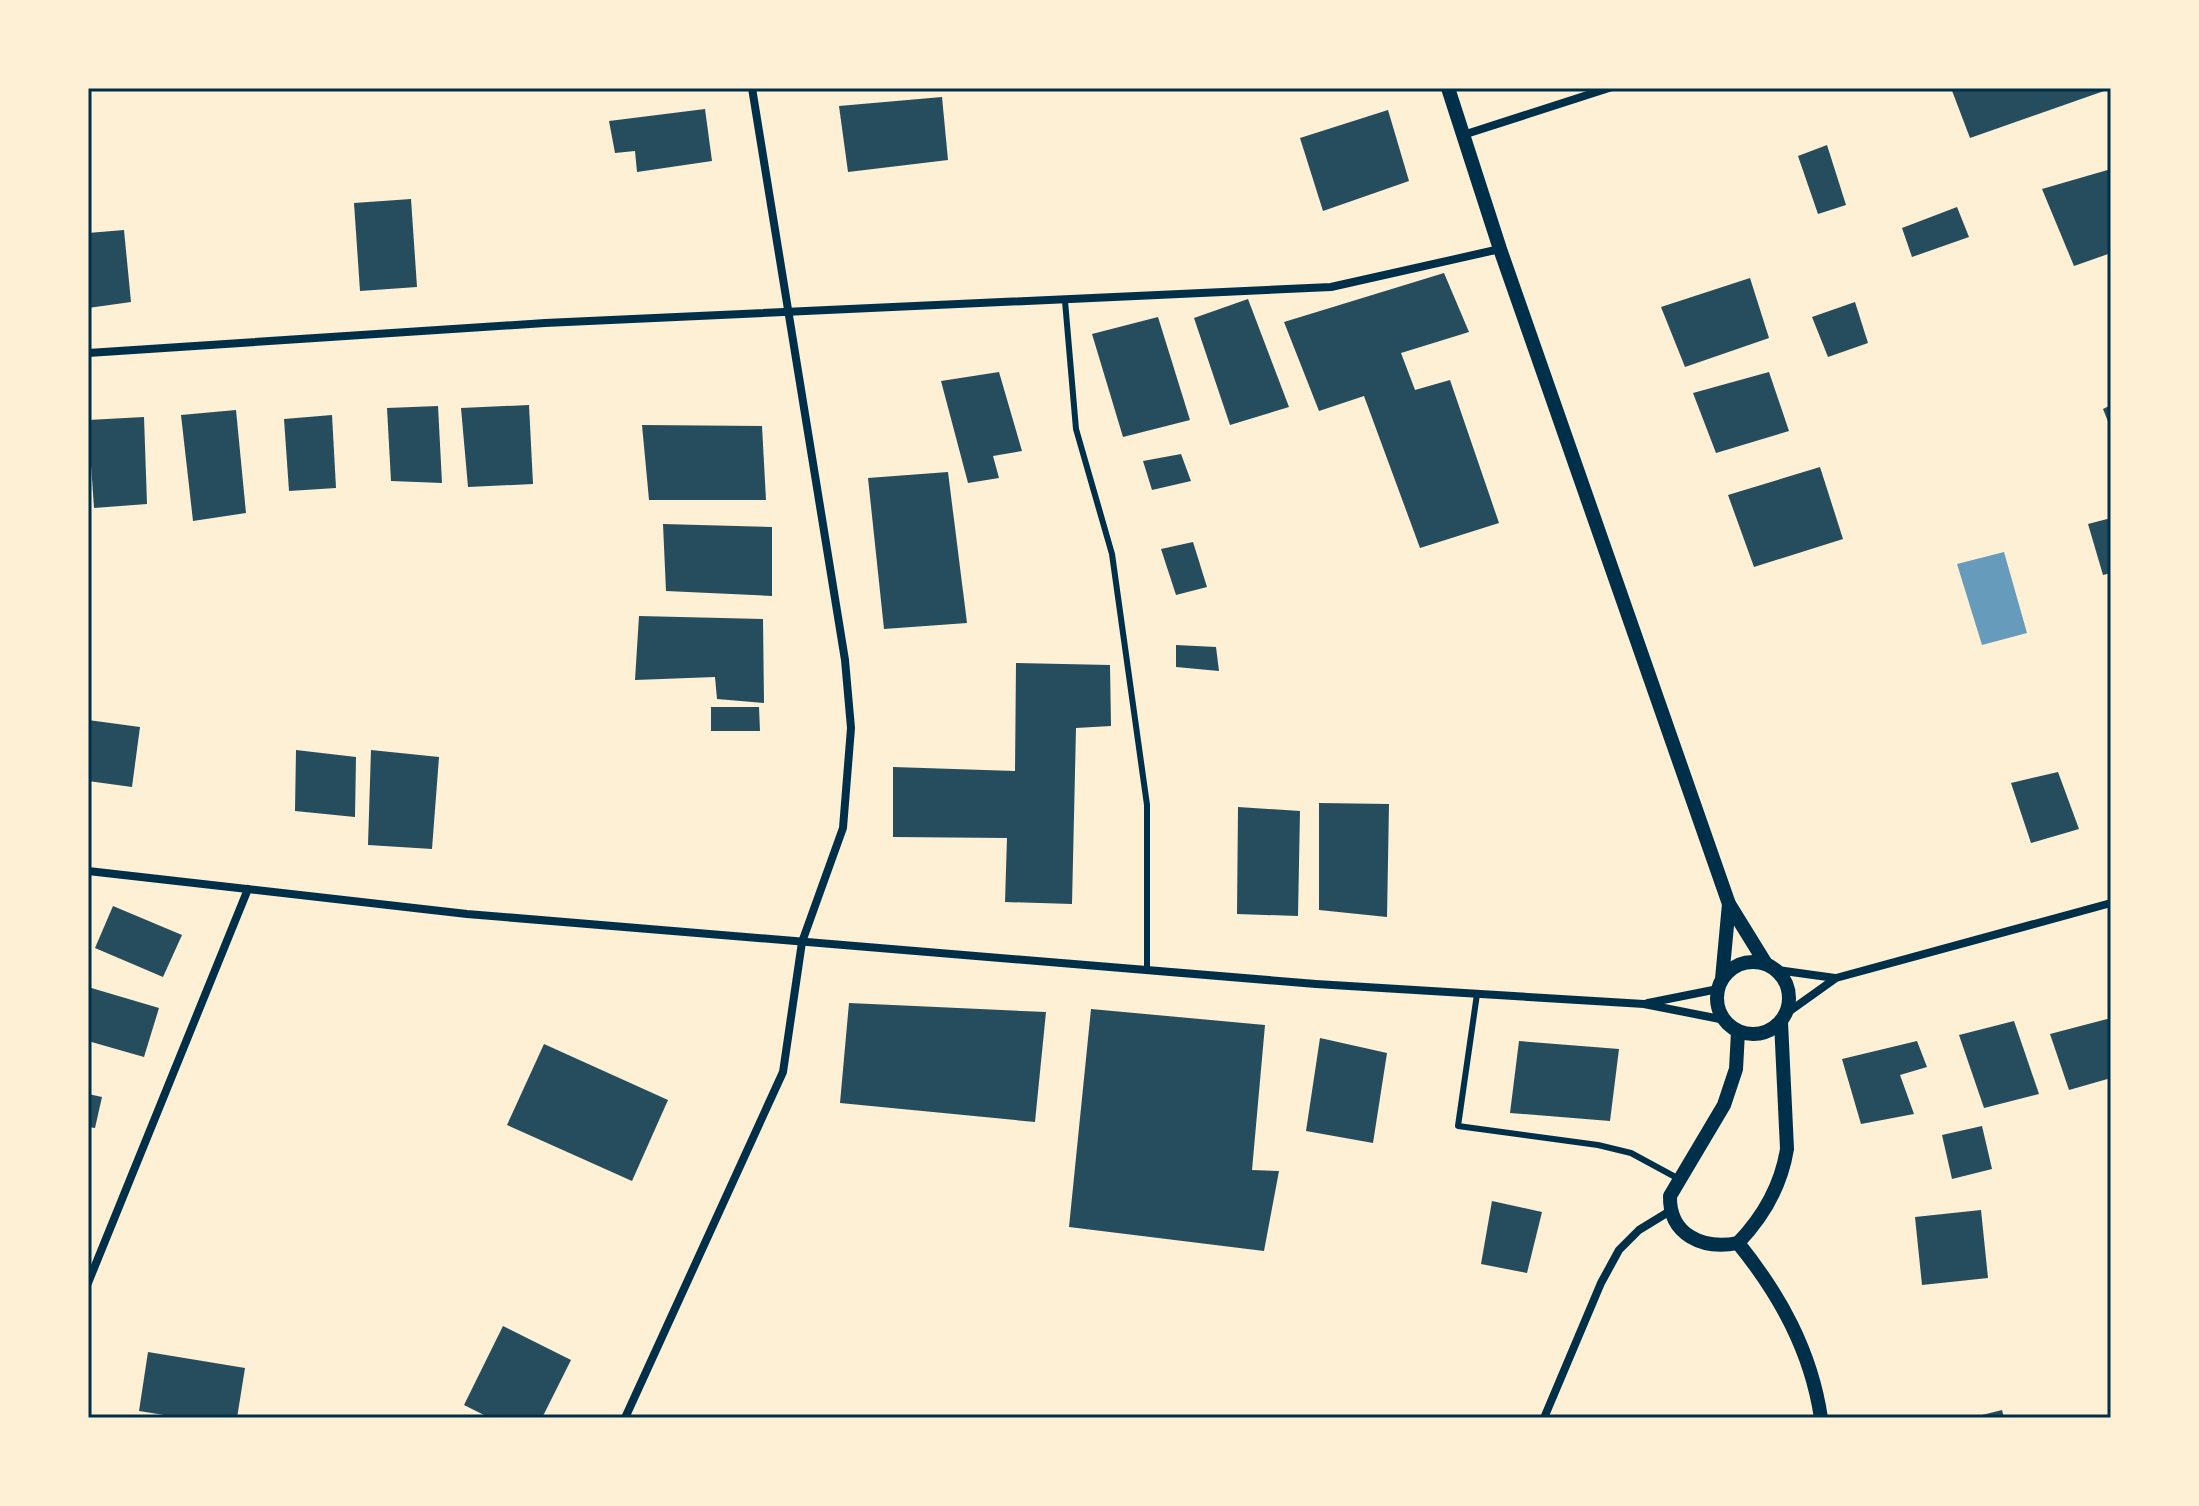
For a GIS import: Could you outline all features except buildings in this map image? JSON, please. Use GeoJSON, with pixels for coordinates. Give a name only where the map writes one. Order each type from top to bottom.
{"type":"FeatureCollection","features":[{"type":"Feature","properties":{"kind":"street"},"geometry":{"type":"LineString","coordinates":[[625,1418],[783,1072],[802,942],[843,828],[851,728],[845,660],[752,88]]}},
{"type":"Feature","properties":{"kind":"street"},"geometry":{"type":"LineString","coordinates":[[1448,88],[1500,249],[1729,904],[1789,990],[1784,1018],[1787,1149],[1784,1168],[1758,1222],[1738,1243],[1720,1246],[1698,1241],[1680,1229],[1670,1211],[1670,1196],[1724,1105],[1736,1069],[1738,1032]]}},
{"type":"Feature","properties":{"kind":"street"},"geometry":{"type":"LineString","coordinates":[[1463,135],[1609,88]]}},
{"type":"Feature","properties":{"kind":"street"},"geometry":{"type":"LineString","coordinates":[[88,353],[545,323],[1331,287],[1500,249]]}},
{"type":"Feature","properties":{"kind":"street"},"geometry":{"type":"LineString","coordinates":[[88,871],[467,914],[1147,970],[1644,1004],[1725,1020]]}},
{"type":"Feature","properties":{"kind":"street"},"geometry":{"type":"LineString","coordinates":[[88,1283],[248,889]]}},
{"type":"Feature","properties":{"kind":"street"},"geometry":{"type":"LineString","coordinates":[[1729,904],[1717,1003],[1725,1020],[1738,1032],[1761,1034],[1836,978],[2111,903]]}},
{"type":"Feature","properties":{"kind":"street"},"geometry":{"type":"LineString","coordinates":[[1644,1004],[1720,984],[1730,970],[1741,964],[1836,978]]}},
{"type":"Feature","properties":{"kind":"street"},"geometry":{"type":"LineString","coordinates":[[1544,1418],[1601,1283],[1619,1250],[1639,1230],[1670,1211]]}},
{"type":"Feature","properties":{"kind":"street"},"geometry":{"type":"LineString","coordinates":[[1738,1243],[1785,1309],[1805,1353],[1821,1418]]}},
{"type":"Feature","properties":{"kind":"lane"},"geometry":{"type":"LineString","coordinates":[[1065,301],[1076,429],[1112,554],[1145,790],[1147,970]]}},
{"type":"Feature","properties":{"kind":"lane"},"geometry":{"type":"LineString","coordinates":[[1477,994],[1458,1126],[1598,1145],[1631,1153],[1679,1179]]}},
{"type":"Feature","properties":{"kind":"water"},"geometry":{"type":"Polygon","coordinates":[[[2004,552],[2027,633],[1982,645],[1957,564],[2004,552]]]}}]}
